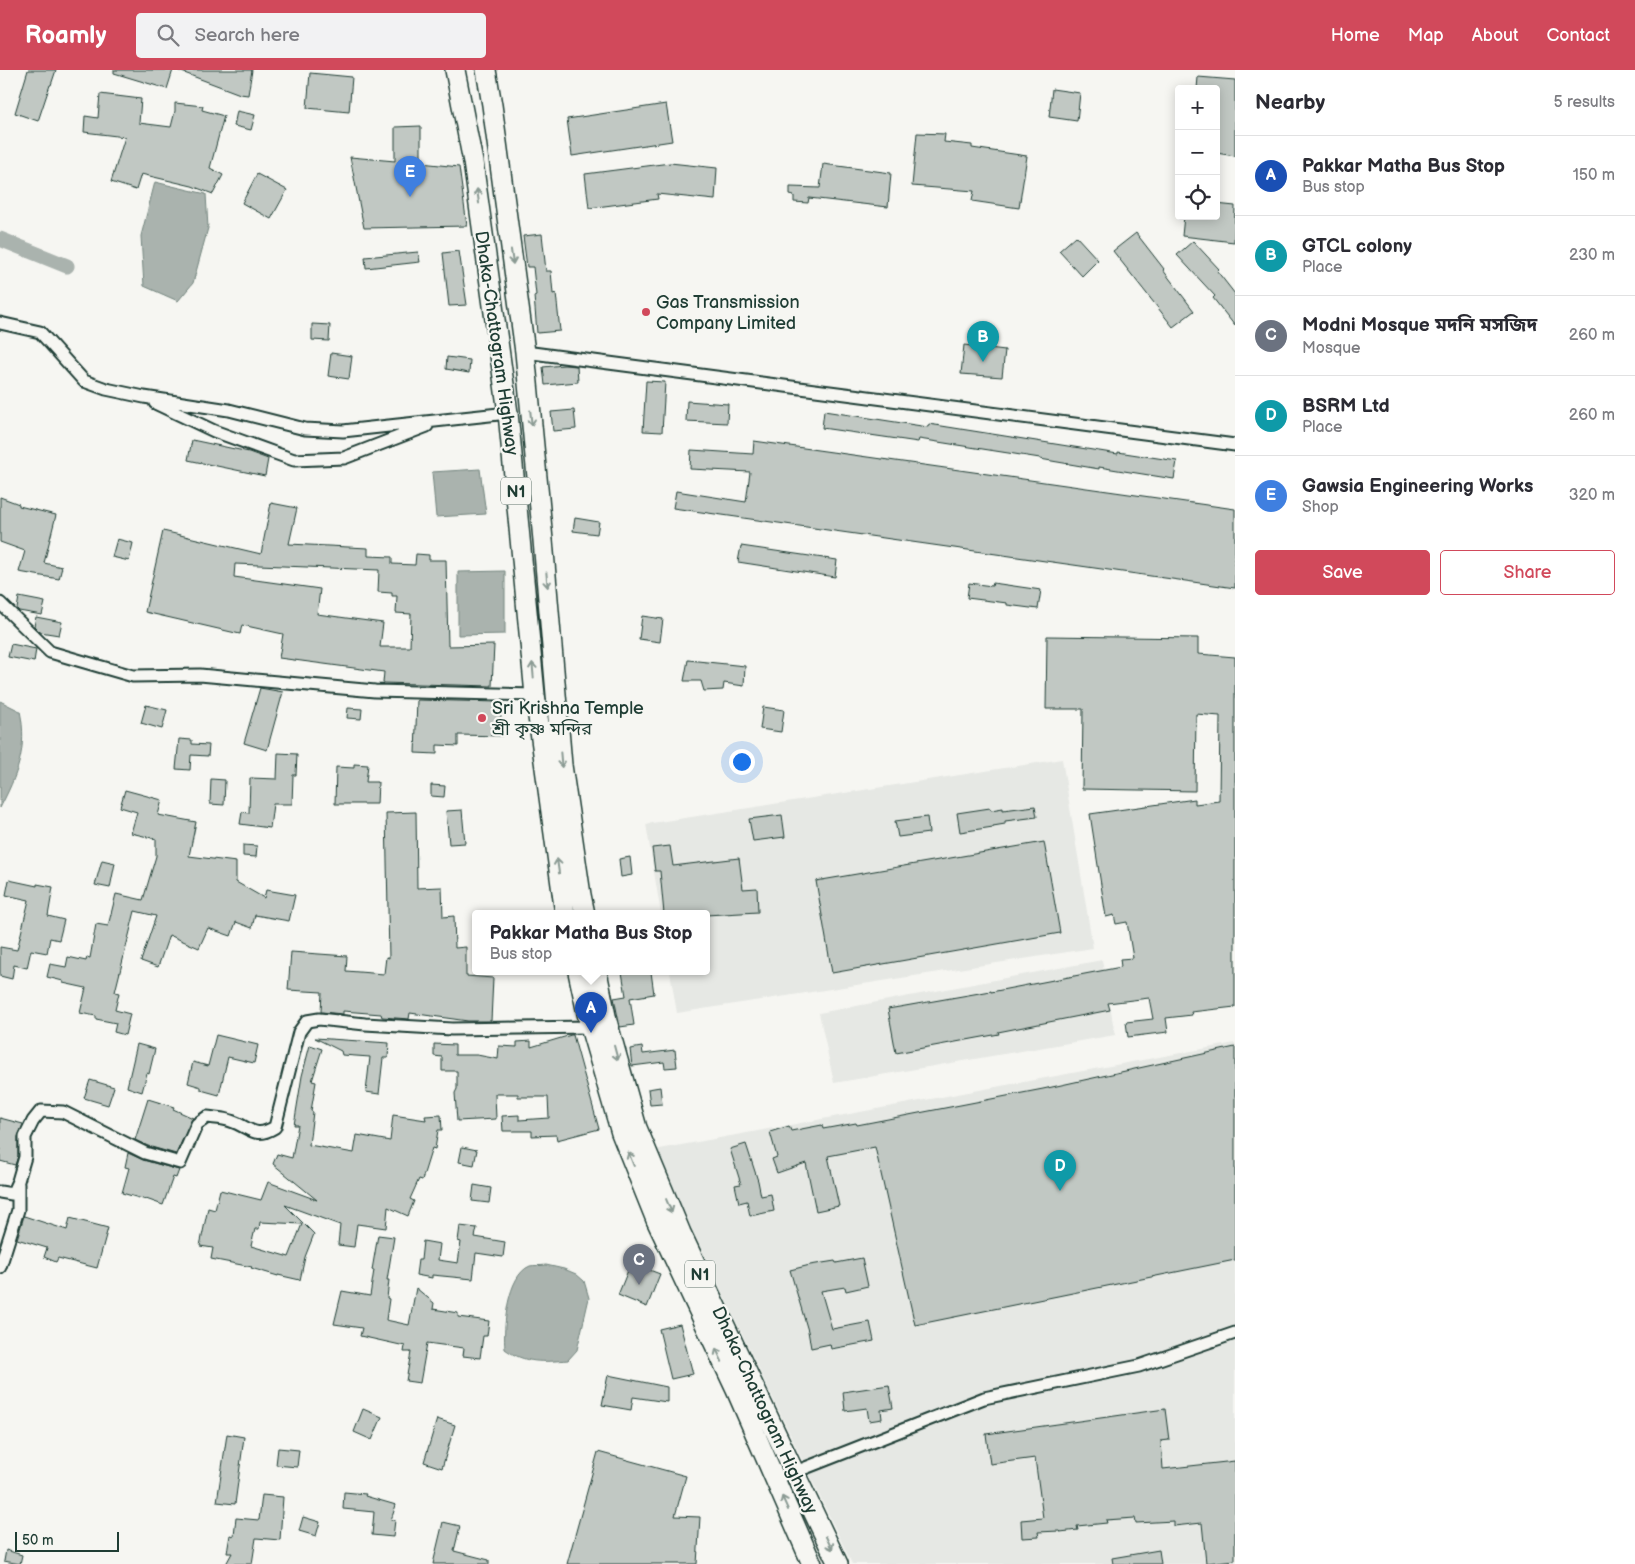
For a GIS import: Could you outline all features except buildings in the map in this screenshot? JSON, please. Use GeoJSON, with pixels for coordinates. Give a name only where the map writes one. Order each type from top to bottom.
{"type":"FeatureCollection","features":[{"type":"Feature","properties":{"kind":"highway","name":"Dhaka-Chattogram Highway"},"geometry":{"type":"LineString","coordinates":[[455,70],[473,162],[508,413],[535,695],[564,910]]}},
{"type":"Feature","properties":{"kind":"highway","name":"Dhaka-Chattogram Highway"},"geometry":{"type":"LineString","coordinates":[[486,70],[525,352],[544,540],[562,765],[580,894],[584,910]]}},
{"type":"Feature","properties":{"kind":"highway","name":"Dhaka-Chattogram Highway"},"geometry":{"type":"LineString","coordinates":[[579,975],[590,1027],[621,1134],[656,1220],[736,1390],[812,1564]]}},
{"type":"Feature","properties":{"kind":"highway","name":"Dhaka-Chattogram Highway"},"geometry":{"type":"LineString","coordinates":[[598,975],[637,1128],[681,1233],[838,1564]]}},
{"type":"Feature","properties":{"kind":"street"},"geometry":{"type":"LineString","coordinates":[[0,323],[40,332],[84,381],[144,397],[229,410],[305,429],[344,431],[508,413]]}},
{"type":"Feature","properties":{"kind":"street"},"geometry":{"type":"LineString","coordinates":[[525,352],[1235,445]]}},
{"type":"Feature","properties":{"kind":"street"},"geometry":{"type":"LineString","coordinates":[[144,397],[214,431],[294,460],[344,458],[440,420]]}},
{"type":"Feature","properties":{"kind":"street"},"geometry":{"type":"LineString","coordinates":[[0,603],[50,652],[133,676],[200,675],[375,691],[535,695]]}},
{"type":"Feature","properties":{"kind":"street"},"geometry":{"type":"LineString","coordinates":[[0,1192],[12,1194],[25,1158],[25,1137],[33,1121],[41,1111],[62,1112],[146,1153],[180,1163],[197,1124],[207,1117],[230,1120],[256,1133],[266,1132],[275,1127],[300,1032],[307,1021],[319,1019],[365,1024],[452,1029],[590,1027]]}},
{"type":"Feature","properties":{"kind":"street"},"geometry":{"type":"LineString","coordinates":[[0,1267],[18,1210],[18,1181]]}},
{"type":"Feature","properties":{"kind":"street"},"geometry":{"type":"LineString","coordinates":[[795,1472],[984,1398],[1139,1366],[1235,1333]]}},
{"type":"Feature","properties":{"kind":"shaded area"},"geometry":{"type":"Polygon","coordinates":[[[155,182],[206,194],[208,228],[193,283],[178,301],[144,286],[141,236],[155,182]]]}},
{"type":"Feature","properties":{"kind":"shaded area"},"geometry":{"type":"Polygon","coordinates":[[[480,469],[486,514],[436,517],[432,472],[480,469]]]}},
{"type":"Feature","properties":{"kind":"shaded area"},"geometry":{"type":"Polygon","coordinates":[[[505,571],[505,634],[458,635],[458,572],[505,571]]]}},
{"type":"Feature","properties":{"kind":"shaded area"},"geometry":{"type":"Polygon","coordinates":[[[0,701],[20,711],[23,738],[16,773],[0,808],[0,701]]]}},
{"type":"Feature","properties":{"kind":"shaded area"},"geometry":{"type":"Polygon","coordinates":[[[1062,759],[1093,948],[677,1013],[671,975],[710,975],[710,910],[660,910],[646,824],[1062,759]]]}},
{"type":"Feature","properties":{"kind":"shaded area"},"geometry":{"type":"Polygon","coordinates":[[[1102,960],[1115,1035],[834,1083],[819,1013],[1102,960]]]}},
{"type":"Feature","properties":{"kind":"shaded area"},"geometry":{"type":"Polygon","coordinates":[[[1235,1043],[1235,1564],[852,1564],[654,1150],[1235,1043]]]}},
{"type":"Feature","properties":{"kind":"shaded area"},"geometry":{"type":"Polygon","coordinates":[[[546,1265],[576,1274],[584,1281],[589,1298],[577,1350],[568,1360],[527,1360],[505,1349],[508,1303],[516,1280],[522,1271],[530,1266],[546,1265]]]}},
{"type":"Feature","properties":{"kind":"waterway"},"geometry":{"type":"LineString","coordinates":[[0,239],[67,266]]}},
{"type":"Feature","properties":{"kind":"place","name":"Gawsia Engineering Works"},"geometry":{"type":"Point","coordinates":[410,197]}},
{"type":"Feature","properties":{"kind":"place","name":"Gas Transmission Company Limited"},"geometry":{"type":"Point","coordinates":[646,312]}},
{"type":"Feature","properties":{"kind":"place","name":"GTCL colony"},"geometry":{"type":"Point","coordinates":[983,362]}},
{"type":"Feature","properties":{"kind":"place","name":"Sri Krishna Temple শ্রী কৃষ্ণ মন্দির"},"geometry":{"type":"Point","coordinates":[482,718]}},
{"type":"Feature","properties":{"kind":"place","name":"Pakkar Matha Bus Stop"},"geometry":{"type":"Point","coordinates":[591,1033]}},
{"type":"Feature","properties":{"kind":"place","name":"BSRM Ltd"},"geometry":{"type":"Point","coordinates":[1060,1191]}},
{"type":"Feature","properties":{"kind":"place","name":"Modni Mosque মদনি মসজিদ"},"geometry":{"type":"Point","coordinates":[639,1285]}}]}
